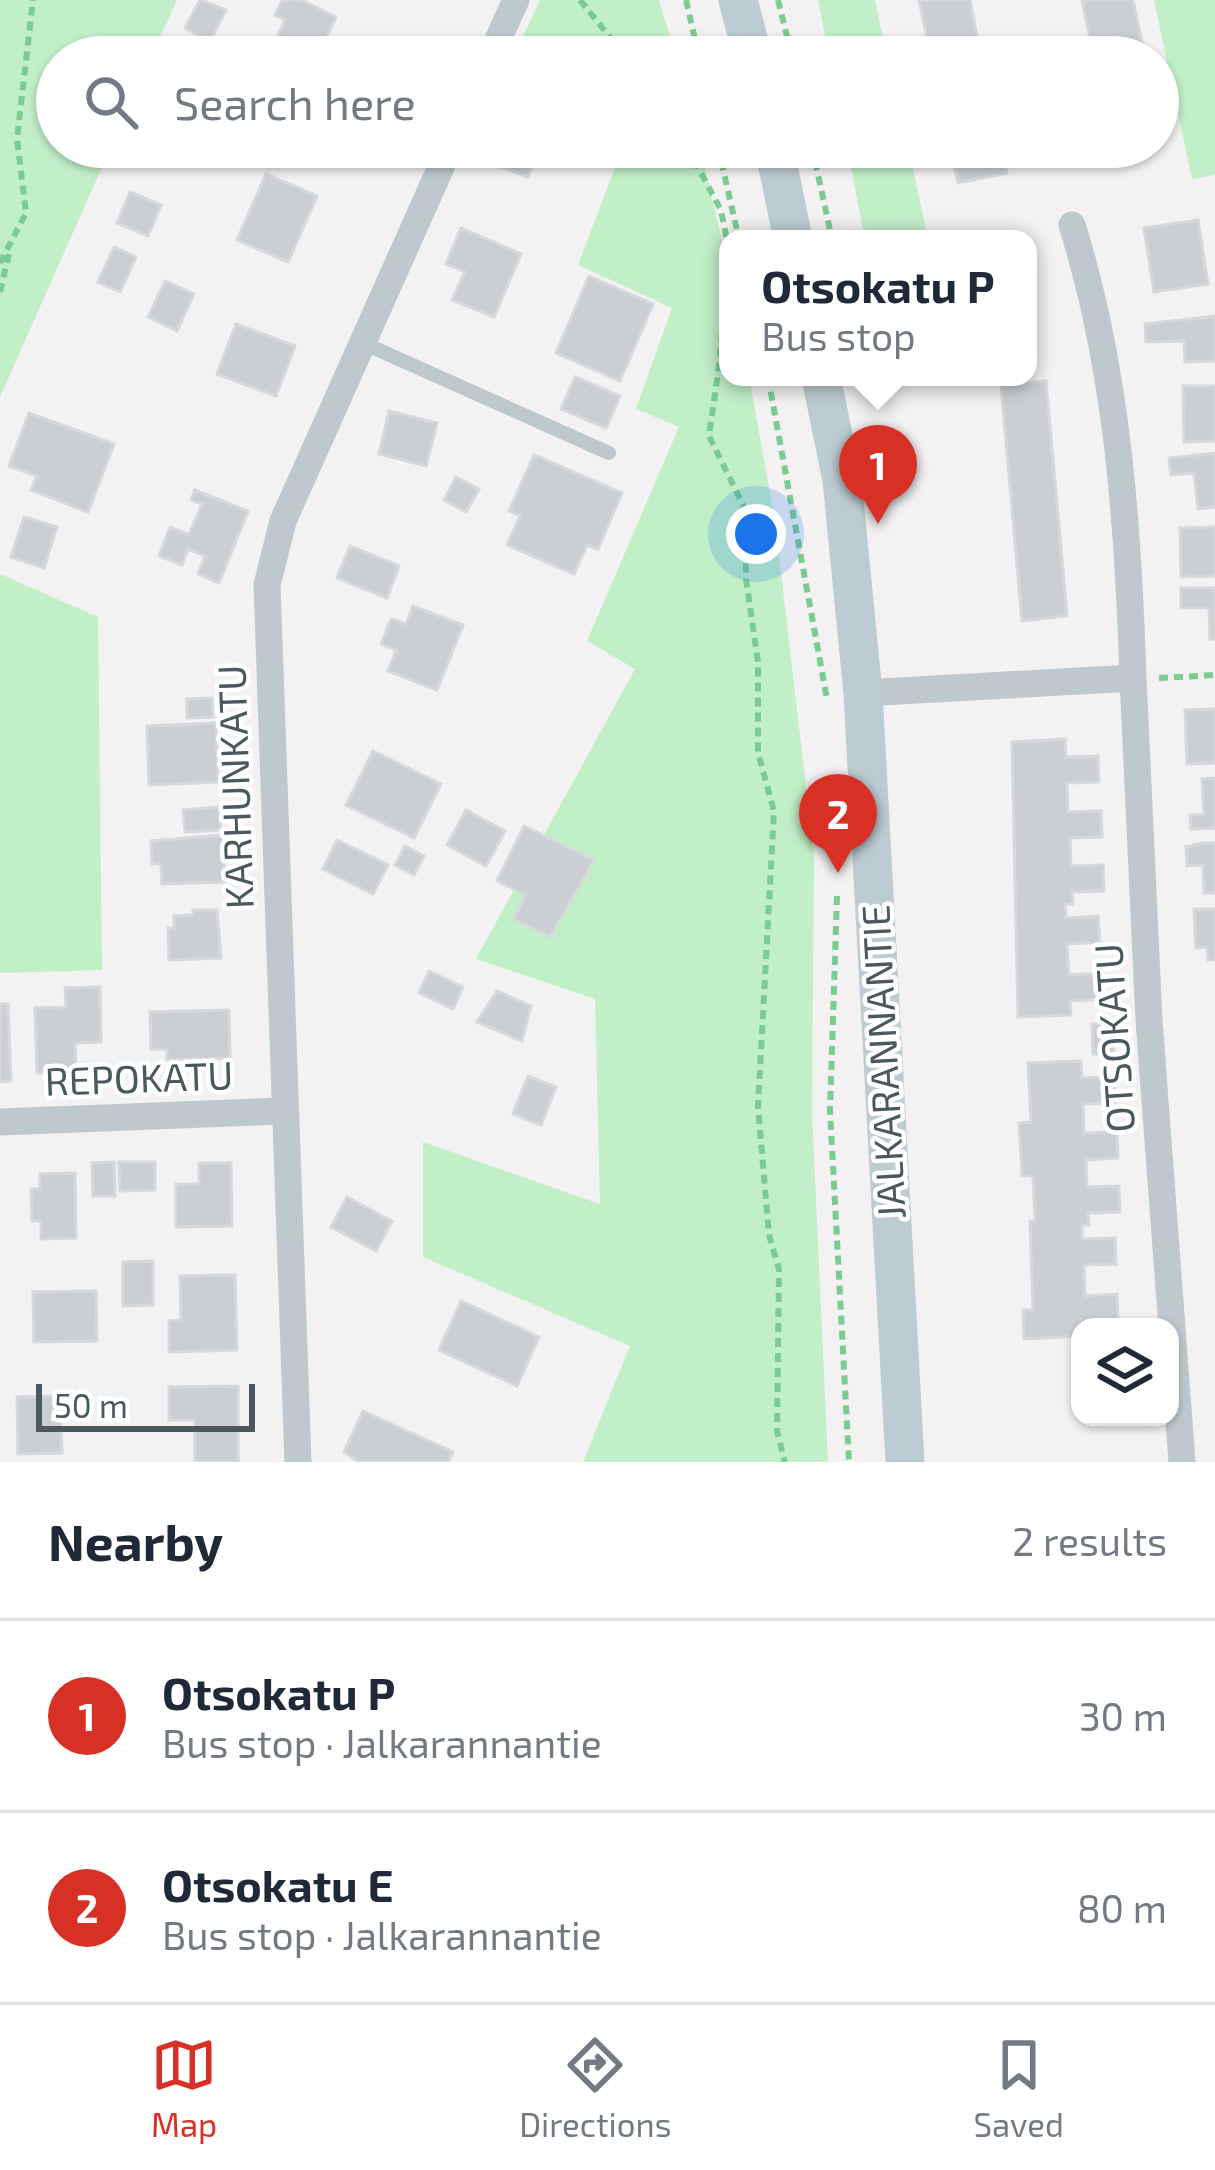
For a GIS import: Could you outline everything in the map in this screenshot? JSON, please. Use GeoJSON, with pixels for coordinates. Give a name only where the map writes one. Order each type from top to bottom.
{"type":"FeatureCollection","features":[{"type":"Feature","properties":{"kind":"main road"},"geometry":{"type":"LineString","coordinates":[[738,0],[747,36]]}},
{"type":"Feature","properties":{"kind":"main road"},"geometry":{"type":"LineString","coordinates":[[778,168],[791,230]]}},
{"type":"Feature","properties":{"kind":"main road","name":"JALKARANNANTIE"},"geometry":{"type":"LineString","coordinates":[[823,386],[842,480],[848,704],[905,1462]]}},
{"type":"Feature","properties":{"kind":"street"},"geometry":{"type":"LineString","coordinates":[[500,36],[516,0]]}},
{"type":"Feature","properties":{"kind":"street","name":"KARHUNKATU"},"geometry":{"type":"LineString","coordinates":[[298,1462],[281,1111],[267,585],[283,521],[441,168]]}},
{"type":"Feature","properties":{"kind":"street","name":"OTSOKATU"},"geometry":{"type":"LineString","coordinates":[[1072,225],[1092,290],[1114,411],[1126,527],[1149,1020],[1182,1462]]}},
{"type":"Feature","properties":{"kind":"street"},"geometry":{"type":"LineString","coordinates":[[848,704],[1132,679]]}},
{"type":"Feature","properties":{"kind":"street","name":"REPOKATU"},"geometry":{"type":"LineString","coordinates":[[0,1122],[281,1111]]}},
{"type":"Feature","properties":{"kind":"lane"},"geometry":{"type":"LineString","coordinates":[[363,343],[609,453]]}},
{"type":"Feature","properties":{"kind":"path"},"geometry":{"type":"LineString","coordinates":[[0,292],[26,214],[17,140],[33,0]]}},
{"type":"Feature","properties":{"kind":"path"},"geometry":{"type":"LineString","coordinates":[[580,0],[609,36]]}},
{"type":"Feature","properties":{"kind":"path"},"geometry":{"type":"LineString","coordinates":[[686,0],[694,36]]}},
{"type":"Feature","properties":{"kind":"path"},"geometry":{"type":"LineString","coordinates":[[778,0],[787,36]]}},
{"type":"Feature","properties":{"kind":"path"},"geometry":{"type":"LineString","coordinates":[[698,168],[721,210],[725,230]]}},
{"type":"Feature","properties":{"kind":"path"},"geometry":{"type":"LineString","coordinates":[[723,168],[737,230]]}},
{"type":"Feature","properties":{"kind":"path"},"geometry":{"type":"LineString","coordinates":[[817,168],[830,230]]}},
{"type":"Feature","properties":{"kind":"path"},"geometry":{"type":"LineString","coordinates":[[0,263],[9,254]]}},
{"type":"Feature","properties":{"kind":"path"},"geometry":{"type":"LineString","coordinates":[[719,366],[709,436],[745,509],[746,579],[758,662],[758,752],[774,811],[758,1106],[769,1235],[779,1269],[777,1431],[785,1462]]}},
{"type":"Feature","properties":{"kind":"path"},"geometry":{"type":"LineString","coordinates":[[770,386],[816,660],[848,704]]}},
{"type":"Feature","properties":{"kind":"path"},"geometry":{"type":"LineString","coordinates":[[1132,679],[1215,675]]}},
{"type":"Feature","properties":{"kind":"path"},"geometry":{"type":"LineString","coordinates":[[838,873],[830,1110],[849,1462]]}},
{"type":"Feature","properties":{"kind":"green space"},"geometry":{"type":"Polygon","coordinates":[[[0,0],[177,0],[161,36],[36,36],[36,168],[102,168],[0,397],[0,0]]]}},
{"type":"Feature","properties":{"kind":"green space"},"geometry":{"type":"Polygon","coordinates":[[[540,0],[659,0],[670,36],[523,36],[540,0]]]}},
{"type":"Feature","properties":{"kind":"green space"},"geometry":{"type":"Polygon","coordinates":[[[818,0],[875,0],[883,36],[825,36],[818,0]]]}},
{"type":"Feature","properties":{"kind":"green space"},"geometry":{"type":"Polygon","coordinates":[[[1154,0],[1215,0],[1215,175],[1192,179],[1179,118],[1179,36],[1162,36],[1154,0]]]}},
{"type":"Feature","properties":{"kind":"green space"},"geometry":{"type":"Polygon","coordinates":[[[615,168],[705,168],[720,230],[719,386],[751,386],[775,521],[814,855],[812,1112],[828,1462],[583,1462],[630,1346],[423,1257],[423,1142],[600,1204],[595,999],[476,959],[635,669],[587,641],[679,427],[636,409],[672,308],[578,265],[615,168]]]}},
{"type":"Feature","properties":{"kind":"green space"},"geometry":{"type":"Polygon","coordinates":[[[851,168],[913,168],[926,230],[863,230],[851,168]]]}},
{"type":"Feature","properties":{"kind":"green space"},"geometry":{"type":"Polygon","coordinates":[[[0,574],[98,617],[102,970],[0,973],[0,574]]]}},
{"type":"Feature","properties":{"kind":"building"},"geometry":{"type":"Polygon","coordinates":[[[200,0],[226,10],[213,36],[185,28],[200,0]]]}},
{"type":"Feature","properties":{"kind":"building"},"geometry":{"type":"Polygon","coordinates":[[[282,0],[301,0],[336,17],[327,36],[278,36],[285,20],[275,15],[282,0]]]}},
{"type":"Feature","properties":{"kind":"building"},"geometry":{"type":"Polygon","coordinates":[[[919,0],[970,0],[977,36],[927,36],[919,0]]]}},
{"type":"Feature","properties":{"kind":"building"},"geometry":{"type":"Polygon","coordinates":[[[1082,0],[1133,0],[1141,36],[1090,36],[1082,0]]]}},
{"type":"Feature","properties":{"kind":"building"},"geometry":{"type":"Polygon","coordinates":[[[503,168],[531,168],[528,177],[503,168]]]}},
{"type":"Feature","properties":{"kind":"building"},"geometry":{"type":"Polygon","coordinates":[[[955,168],[1006,168],[1007,173],[958,183],[955,168]]]}},
{"type":"Feature","properties":{"kind":"building"},"geometry":{"type":"Polygon","coordinates":[[[266,174],[317,196],[288,262],[237,240],[266,174]]]}},
{"type":"Feature","properties":{"kind":"building"},"geometry":{"type":"Polygon","coordinates":[[[130,192],[161,205],[148,236],[117,223],[130,192]]]}},
{"type":"Feature","properties":{"kind":"building"},"geometry":{"type":"Polygon","coordinates":[[[1198,220],[1208,284],[1154,292],[1144,228],[1198,220]]]}},
{"type":"Feature","properties":{"kind":"building"},"geometry":{"type":"Polygon","coordinates":[[[461,228],[521,254],[494,317],[452,300],[465,272],[446,264],[461,228]]]}},
{"type":"Feature","properties":{"kind":"building"},"geometry":{"type":"Polygon","coordinates":[[[114,247],[136,257],[120,292],[98,282],[114,247]]]}},
{"type":"Feature","properties":{"kind":"building"},"geometry":{"type":"Polygon","coordinates":[[[589,276],[653,304],[620,381],[556,353],[589,276]]]}},
{"type":"Feature","properties":{"kind":"building"},"geometry":{"type":"Polygon","coordinates":[[[165,281],[194,294],[177,331],[148,317],[165,281]]]}},
{"type":"Feature","properties":{"kind":"building"},"geometry":{"type":"Polygon","coordinates":[[[1215,316],[1215,361],[1185,362],[1184,341],[1146,342],[1145,324],[1215,316]]]}},
{"type":"Feature","properties":{"kind":"building"},"geometry":{"type":"Polygon","coordinates":[[[236,324],[295,346],[276,396],[217,374],[236,324]]]}},
{"type":"Feature","properties":{"kind":"building"},"geometry":{"type":"Polygon","coordinates":[[[575,377],[620,396],[606,428],[561,409],[575,377]]]}},
{"type":"Feature","properties":{"kind":"building"},"geometry":{"type":"Polygon","coordinates":[[[1046,381],[1067,616],[1022,621],[1001,386],[1037,386],[1037,382],[1046,381]]]}},
{"type":"Feature","properties":{"kind":"building"},"geometry":{"type":"Polygon","coordinates":[[[1183,386],[1215,386],[1215,441],[1184,442],[1183,386]]]}},
{"type":"Feature","properties":{"kind":"building"},"geometry":{"type":"Polygon","coordinates":[[[389,411],[437,423],[426,466],[379,454],[389,411]]]}},
{"type":"Feature","properties":{"kind":"building"},"geometry":{"type":"Polygon","coordinates":[[[29,413],[114,444],[88,512],[31,490],[37,476],[9,466],[29,413]]]}},
{"type":"Feature","properties":{"kind":"building"},"geometry":{"type":"Polygon","coordinates":[[[1215,453],[1215,507],[1198,509],[1194,473],[1171,475],[1169,458],[1215,453]]]}},
{"type":"Feature","properties":{"kind":"building"},"geometry":{"type":"Polygon","coordinates":[[[534,455],[622,493],[598,549],[587,545],[574,574],[507,545],[520,516],[509,511],[534,455]]]}},
{"type":"Feature","properties":{"kind":"building"},"geometry":{"type":"Polygon","coordinates":[[[456,477],[479,489],[466,512],[444,500],[456,477]]]}},
{"type":"Feature","properties":{"kind":"building"},"geometry":{"type":"Polygon","coordinates":[[[195,490],[248,511],[219,583],[198,574],[205,556],[188,549],[182,565],[159,556],[170,527],[189,535],[202,504],[191,500],[195,490]]]}},
{"type":"Feature","properties":{"kind":"building"},"geometry":{"type":"Polygon","coordinates":[[[24,517],[57,527],[44,568],[11,557],[24,517]]]}},
{"type":"Feature","properties":{"kind":"building"},"geometry":{"type":"Polygon","coordinates":[[[1215,527],[1215,576],[1181,577],[1180,528],[1215,527]]]}},
{"type":"Feature","properties":{"kind":"building"},"geometry":{"type":"Polygon","coordinates":[[[350,546],[399,566],[387,598],[337,578],[350,546]]]}},
{"type":"Feature","properties":{"kind":"building"},"geometry":{"type":"Polygon","coordinates":[[[1181,588],[1215,588],[1215,639],[1210,639],[1209,608],[1181,608],[1181,588]]]}},
{"type":"Feature","properties":{"kind":"building"},"geometry":{"type":"Polygon","coordinates":[[[413,606],[463,625],[437,690],[388,671],[396,650],[381,644],[391,619],[406,624],[413,606]]]}},
{"type":"Feature","properties":{"kind":"building"},"geometry":{"type":"Polygon","coordinates":[[[212,698],[213,717],[187,718],[187,699],[212,698]]]}},
{"type":"Feature","properties":{"kind":"building"},"geometry":{"type":"Polygon","coordinates":[[[1215,709],[1215,763],[1187,764],[1185,710],[1215,709]]]}},
{"type":"Feature","properties":{"kind":"building"},"geometry":{"type":"Polygon","coordinates":[[[216,723],[218,782],[149,785],[147,726],[216,723]]]}},
{"type":"Feature","properties":{"kind":"building"},"geometry":{"type":"Polygon","coordinates":[[[1065,739],[1066,757],[1098,756],[1099,782],[1067,783],[1068,812],[1101,811],[1102,837],[1070,838],[1071,866],[1103,865],[1104,891],[1072,892],[1073,904],[1065,904],[1066,918],[1098,916],[1100,942],[1067,944],[1069,975],[1101,973],[1102,999],[1070,1001],[1071,1015],[1018,1017],[1012,742],[1065,739]]]}},
{"type":"Feature","properties":{"kind":"building"},"geometry":{"type":"Polygon","coordinates":[[[373,751],[441,784],[414,838],[346,805],[373,751]]]}},
{"type":"Feature","properties":{"kind":"building"},"geometry":{"type":"Polygon","coordinates":[[[1215,778],[1215,828],[1191,829],[1190,815],[1204,815],[1202,779],[1215,778]]]}},
{"type":"Feature","properties":{"kind":"building"},"geometry":{"type":"Polygon","coordinates":[[[219,807],[221,830],[185,832],[183,810],[219,807]]]}},
{"type":"Feature","properties":{"kind":"building"},"geometry":{"type":"Polygon","coordinates":[[[466,810],[505,831],[486,866],[447,845],[466,810]]]}},
{"type":"Feature","properties":{"kind":"building"},"geometry":{"type":"Polygon","coordinates":[[[524,826],[594,860],[550,937],[514,919],[526,895],[497,881],[524,826]]]}},
{"type":"Feature","properties":{"kind":"building"},"geometry":{"type":"Polygon","coordinates":[[[224,835],[225,882],[162,884],[161,864],[152,864],[151,841],[224,835]]]}},
{"type":"Feature","properties":{"kind":"building"},"geometry":{"type":"Polygon","coordinates":[[[337,840],[388,865],[373,894],[323,869],[337,840]]]}},
{"type":"Feature","properties":{"kind":"building"},"geometry":{"type":"Polygon","coordinates":[[[1215,843],[1215,893],[1204,893],[1203,865],[1187,866],[1186,847],[1215,843]]]}},
{"type":"Feature","properties":{"kind":"building"},"geometry":{"type":"Polygon","coordinates":[[[405,846],[424,856],[414,875],[395,865],[405,846]]]}},
{"type":"Feature","properties":{"kind":"building"},"geometry":{"type":"Polygon","coordinates":[[[1194,909],[1215,909],[1215,960],[1208,960],[1207,947],[1196,948],[1194,909]]]}},
{"type":"Feature","properties":{"kind":"building"},"geometry":{"type":"Polygon","coordinates":[[[193,910],[217,910],[221,958],[169,960],[168,928],[174,928],[174,916],[193,915],[193,910]]]}},
{"type":"Feature","properties":{"kind":"building"},"geometry":{"type":"Polygon","coordinates":[[[429,971],[463,987],[453,1009],[419,993],[429,971]]]}},
{"type":"Feature","properties":{"kind":"building"},"geometry":{"type":"Polygon","coordinates":[[[100,987],[101,1042],[75,1043],[76,1072],[37,1073],[35,1008],[66,1007],[65,988],[100,987]]]}},
{"type":"Feature","properties":{"kind":"building"},"geometry":{"type":"Polygon","coordinates":[[[497,991],[531,1006],[522,1041],[477,1022],[497,991]]]}},
{"type":"Feature","properties":{"kind":"building"},"geometry":{"type":"Polygon","coordinates":[[[0,1004],[8,1004],[11,1081],[0,1082],[0,1004]]]}},
{"type":"Feature","properties":{"kind":"building"},"geometry":{"type":"Polygon","coordinates":[[[229,1010],[230,1058],[167,1060],[167,1049],[151,1049],[150,1012],[229,1010]]]}},
{"type":"Feature","properties":{"kind":"building"},"geometry":{"type":"Polygon","coordinates":[[[1092,1024],[1113,1024],[1114,1054],[1093,1054],[1092,1024]]]}},
{"type":"Feature","properties":{"kind":"building"},"geometry":{"type":"Polygon","coordinates":[[[1081,1061],[1082,1078],[1114,1077],[1115,1103],[1083,1104],[1084,1133],[1117,1132],[1118,1158],[1086,1160],[1087,1187],[1119,1186],[1120,1212],[1088,1213],[1089,1225],[1082,1225],[1082,1239],[1115,1238],[1116,1264],[1084,1265],[1085,1296],[1117,1294],[1118,1318],[1071,1318],[1071,1336],[1024,1339],[1023,1310],[1033,1310],[1030,1221],[1035,1221],[1033,1176],[1022,1176],[1019,1123],[1031,1122],[1028,1063],[1081,1061]]]}},
{"type":"Feature","properties":{"kind":"building"},"geometry":{"type":"Polygon","coordinates":[[[528,1076],[556,1087],[541,1125],[513,1114],[528,1076]]]}},
{"type":"Feature","properties":{"kind":"building"},"geometry":{"type":"Polygon","coordinates":[[[114,1162],[115,1196],[93,1196],[92,1163],[114,1162]]]}},
{"type":"Feature","properties":{"kind":"building"},"geometry":{"type":"Polygon","coordinates":[[[119,1162],[155,1162],[155,1190],[120,1191],[119,1162]]]}},
{"type":"Feature","properties":{"kind":"building"},"geometry":{"type":"Polygon","coordinates":[[[199,1163],[231,1163],[232,1226],[176,1227],[176,1184],[199,1184],[199,1163]]]}},
{"type":"Feature","properties":{"kind":"building"},"geometry":{"type":"Polygon","coordinates":[[[75,1173],[76,1238],[41,1239],[41,1221],[32,1221],[31,1189],[40,1189],[40,1174],[75,1173]]]}},
{"type":"Feature","properties":{"kind":"building"},"geometry":{"type":"Polygon","coordinates":[[[347,1197],[392,1221],[376,1251],[331,1227],[347,1197]]]}},
{"type":"Feature","properties":{"kind":"building"},"geometry":{"type":"Polygon","coordinates":[[[153,1261],[153,1305],[123,1306],[123,1262],[153,1261]]]}},
{"type":"Feature","properties":{"kind":"building"},"geometry":{"type":"Polygon","coordinates":[[[235,1275],[237,1350],[169,1352],[169,1321],[181,1320],[180,1276],[235,1275]]]}},
{"type":"Feature","properties":{"kind":"building"},"geometry":{"type":"Polygon","coordinates":[[[96,1291],[97,1341],[34,1342],[33,1292],[96,1291]]]}},
{"type":"Feature","properties":{"kind":"building"},"geometry":{"type":"Polygon","coordinates":[[[461,1301],[539,1337],[517,1386],[439,1350],[461,1301]]]}},
{"type":"Feature","properties":{"kind":"building"},"geometry":{"type":"Polygon","coordinates":[[[238,1386],[238,1462],[195,1462],[195,1420],[169,1420],[169,1387],[238,1386]]]}},
{"type":"Feature","properties":{"kind":"building"},"geometry":{"type":"Polygon","coordinates":[[[60,1396],[62,1453],[18,1454],[17,1397],[60,1396]]]}},
{"type":"Feature","properties":{"kind":"building"},"geometry":{"type":"Polygon","coordinates":[[[363,1411],[453,1452],[448,1462],[359,1462],[344,1452],[363,1411]]]}},
{"type":"Feature","properties":{"kind":"place","name":"Otsokatu P"},"geometry":{"type":"Point","coordinates":[878,524]}},
{"type":"Feature","properties":{"kind":"place","name":"Otsokatu E"},"geometry":{"type":"Point","coordinates":[838,873]}}]}
